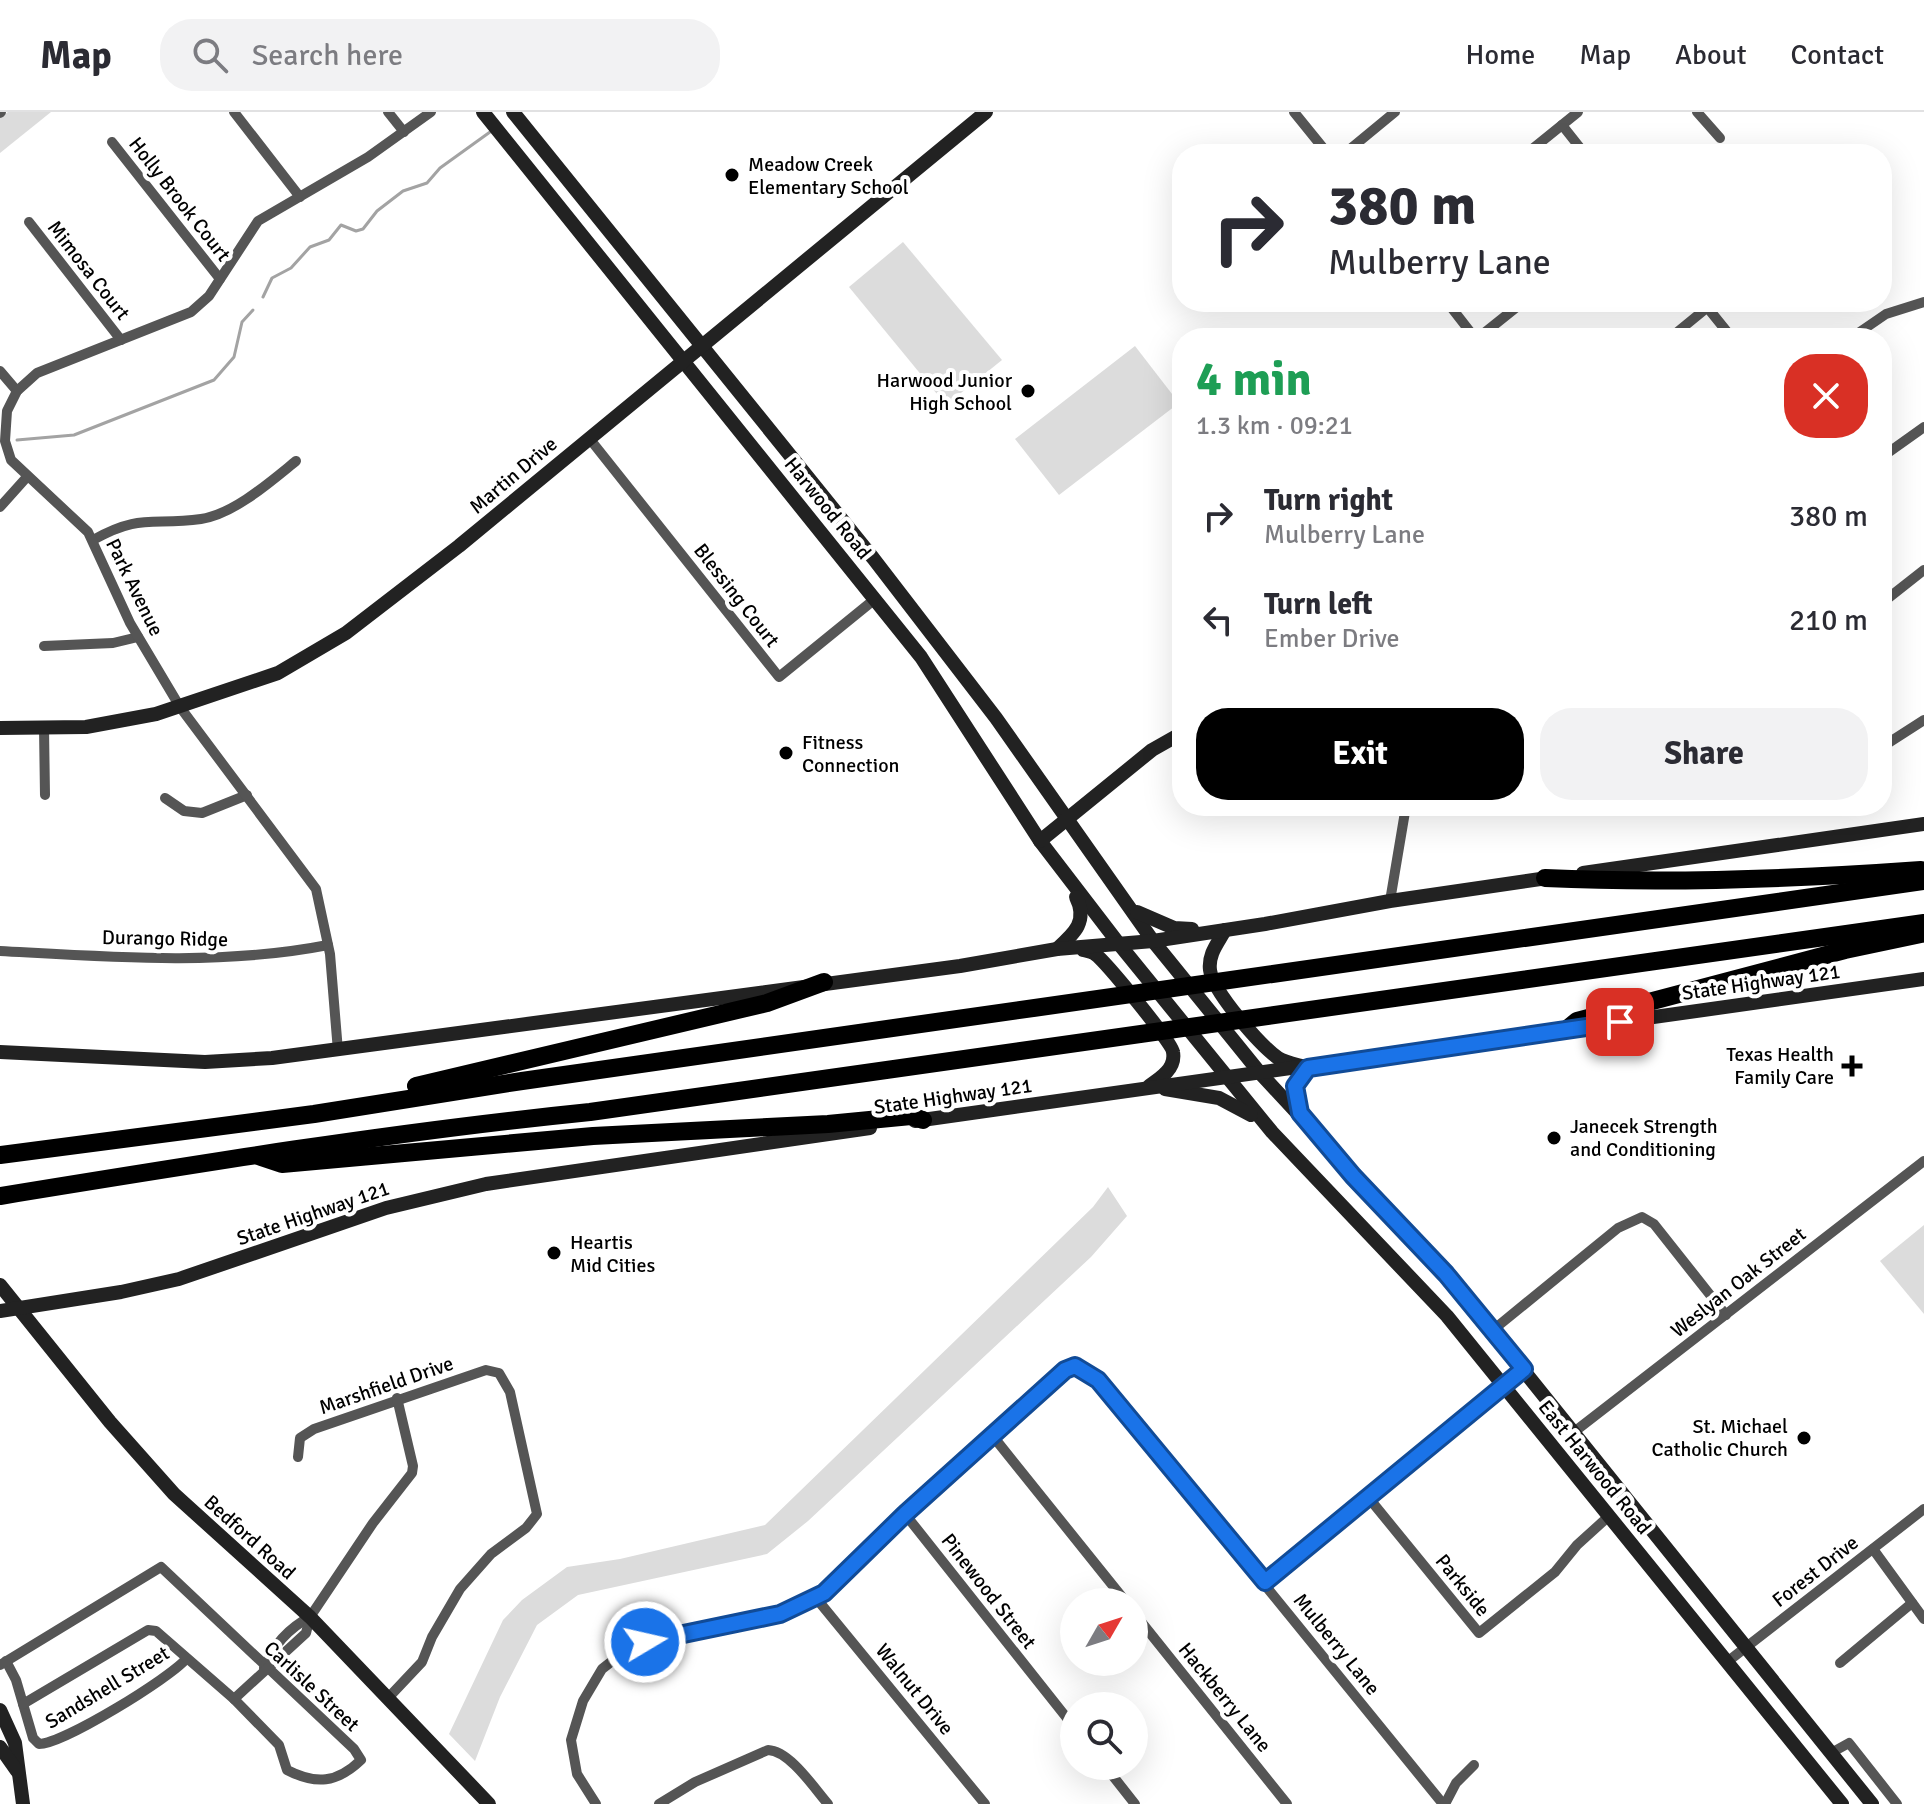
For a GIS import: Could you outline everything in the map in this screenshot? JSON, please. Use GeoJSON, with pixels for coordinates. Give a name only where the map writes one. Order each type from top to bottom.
{"type":"FeatureCollection","features":[{"type":"Feature","properties":{"kind":"highway"},"geometry":{"type":"LineString","coordinates":[[1545,878],[1607,881],[1796,879],[1924,870]]}},
{"type":"Feature","properties":{"kind":"highway"},"geometry":{"type":"LineString","coordinates":[[0,1155],[314,1114],[1111,996],[1924,881]]}},
{"type":"Feature","properties":{"kind":"highway"},"geometry":{"type":"LineString","coordinates":[[0,1196],[254,1155],[476,1124],[590,1112],[1924,923]]}},
{"type":"Feature","properties":{"kind":"highway"},"geometry":{"type":"LineString","coordinates":[[1566,1030],[1577,1021],[1845,950],[1924,934]]}},
{"type":"Feature","properties":{"kind":"highway"},"geometry":{"type":"LineString","coordinates":[[314,1114],[333,1101],[519,1063],[767,1003],[824,982]]}},
{"type":"Feature","properties":{"kind":"highway"},"geometry":{"type":"LineString","coordinates":[[254,1155],[282,1164],[593,1136],[828,1124],[911,1116],[923,1120]]}},
{"type":"Feature","properties":{"kind":"main road","name":"Harwood Road"},"geometry":{"type":"LineString","coordinates":[[483,112],[921,657],[1040,841],[1119,944]]}},
{"type":"Feature","properties":{"kind":"main road","name":"Harwood Road"},"geometry":{"type":"LineString","coordinates":[[513,112],[894,585],[990,710],[1153,941]]}},
{"type":"Feature","properties":{"kind":"main road","name":"Martin Drive"},"geometry":{"type":"LineString","coordinates":[[0,728],[103,725],[180,707],[278,673],[346,633],[459,546],[986,112]]}},
{"type":"Feature","properties":{"kind":"main road"},"geometry":{"type":"LineString","coordinates":[[606,264],[624,250]]}},
{"type":"Feature","properties":{"kind":"main road"},"geometry":{"type":"LineString","coordinates":[[783,484],[805,475]]}},
{"type":"Feature","properties":{"kind":"main road"},"geometry":{"type":"LineString","coordinates":[[875,599],[894,585]]}},
{"type":"Feature","properties":{"kind":"main road"},"geometry":{"type":"LineString","coordinates":[[967,726],[990,710]]}},
{"type":"Feature","properties":{"kind":"main road"},"geometry":{"type":"LineString","coordinates":[[1040,841],[1152,750],[1172,739]]}},
{"type":"Feature","properties":{"kind":"main road"},"geometry":{"type":"LineString","coordinates":[[0,1052],[205,1062],[338,1051],[824,982],[960,966],[1057,949],[1153,941],[1390,901],[1924,824]]}},
{"type":"Feature","properties":{"kind":"main road"},"geometry":{"type":"LineString","coordinates":[[1057,949],[1076,933],[1081,921],[1082,908],[1068,879]]}},
{"type":"Feature","properties":{"kind":"main road"},"geometry":{"type":"LineString","coordinates":[[1132,909],[1174,928],[1225,930]]}},
{"type":"Feature","properties":{"kind":"main road"},"geometry":{"type":"LineString","coordinates":[[1225,930],[1210,958],[1210,973],[1220,993],[1281,1060],[1308,1068],[1295,1086],[1300,1113]]}},
{"type":"Feature","properties":{"kind":"main road","name":"East Harwood Road"},"geometry":{"type":"LineString","coordinates":[[1153,941],[1260,1073],[1400,1223],[1493,1330],[1872,1804]]}},
{"type":"Feature","properties":{"kind":"main road","name":"East Harwood Road"},"geometry":{"type":"LineString","coordinates":[[1119,944],[1272,1132],[1386,1249],[1503,1386],[1842,1804]]}},
{"type":"Feature","properties":{"kind":"main road"},"geometry":{"type":"LineString","coordinates":[[1057,949],[1094,953],[1171,1046],[1172,1063],[1165,1075],[1149,1086]]}},
{"type":"Feature","properties":{"kind":"main road","name":"State Highway 121"},"geometry":{"type":"LineString","coordinates":[[0,1311],[179,1279],[386,1208],[486,1184],[1149,1086],[1308,1068],[1924,979]]}},
{"type":"Feature","properties":{"kind":"main road"},"geometry":{"type":"LineString","coordinates":[[1149,1086],[1219,1098],[1243,1108],[1272,1132]]}},
{"type":"Feature","properties":{"kind":"main road"},"geometry":{"type":"LineString","coordinates":[[1386,1249],[1400,1223]]}},
{"type":"Feature","properties":{"kind":"main road","name":"Bedford Road"},"geometry":{"type":"LineString","coordinates":[[0,1285],[106,1417],[174,1494],[310,1617],[489,1804]]}},
{"type":"Feature","properties":{"kind":"main road"},"geometry":{"type":"LineString","coordinates":[[1554,1449],[1574,1432]]}},
{"type":"Feature","properties":{"kind":"main road"},"geometry":{"type":"LineString","coordinates":[[1609,1516],[1628,1500]]}},
{"type":"Feature","properties":{"kind":"main road"},"geometry":{"type":"LineString","coordinates":[[1675,1598],[1695,1583]]}},
{"type":"Feature","properties":{"kind":"main road"},"geometry":{"type":"LineString","coordinates":[[0,1710],[15,1743],[23,1804]]}},
{"type":"Feature","properties":{"kind":"main road"},"geometry":{"type":"LineString","coordinates":[[0,1747],[17,1772]]}},
{"type":"Feature","properties":{"kind":"main road"},"geometry":{"type":"LineString","coordinates":[[1812,1767],[1831,1753]]}},
{"type":"Feature","properties":{"kind":"street"},"geometry":{"type":"LineString","coordinates":[[234,112],[300,197]]}},
{"type":"Feature","properties":{"kind":"street"},"geometry":{"type":"LineString","coordinates":[[388,112],[404,132]]}},
{"type":"Feature","properties":{"kind":"street"},"geometry":{"type":"LineString","coordinates":[[0,371],[17,391],[37,373],[191,312],[204,302],[253,226],[431,112]]}},
{"type":"Feature","properties":{"kind":"street"},"geometry":{"type":"LineString","coordinates":[[1294,112],[1320,144]]}},
{"type":"Feature","properties":{"kind":"street"},"geometry":{"type":"LineString","coordinates":[[1356,144],[1395,112]]}},
{"type":"Feature","properties":{"kind":"street"},"geometry":{"type":"LineString","coordinates":[[1538,144],[1578,112]]}},
{"type":"Feature","properties":{"kind":"street"},"geometry":{"type":"LineString","coordinates":[[1697,112],[1720,138]]}},
{"type":"Feature","properties":{"kind":"street"},"geometry":{"type":"LineString","coordinates":[[1562,125],[1577,144]]}},
{"type":"Feature","properties":{"kind":"street","name":"Holly Brook Court"},"geometry":{"type":"LineString","coordinates":[[112,142],[220,279]]}},
{"type":"Feature","properties":{"kind":"street","name":"Mimosa Court"},"geometry":{"type":"LineString","coordinates":[[29,222],[121,340]]}},
{"type":"Feature","properties":{"kind":"street"},"geometry":{"type":"LineString","coordinates":[[1866,328],[1886,314],[1924,302]]}},
{"type":"Feature","properties":{"kind":"street"},"geometry":{"type":"LineString","coordinates":[[1455,312],[1468,328]]}},
{"type":"Feature","properties":{"kind":"street"},"geometry":{"type":"LineString","coordinates":[[1489,328],[1510,312]]}},
{"type":"Feature","properties":{"kind":"street"},"geometry":{"type":"LineString","coordinates":[[1681,328],[1699,312]]}},
{"type":"Feature","properties":{"kind":"street","name":"Park Avenue"},"geometry":{"type":"LineString","coordinates":[[17,391],[7,411],[5,441],[11,460],[26,478],[93,540],[138,637],[180,707],[316,889],[328,945],[338,1051]]}},
{"type":"Feature","properties":{"kind":"street"},"geometry":{"type":"LineString","coordinates":[[1892,450],[1924,427]]}},
{"type":"Feature","properties":{"kind":"street","name":"Blessing Court"},"geometry":{"type":"LineString","coordinates":[[589,438],[779,677],[875,599]]}},
{"type":"Feature","properties":{"kind":"street"},"geometry":{"type":"LineString","coordinates":[[93,540],[130,522],[203,519],[223,512],[296,461]]}},
{"type":"Feature","properties":{"kind":"street"},"geometry":{"type":"LineString","coordinates":[[0,507],[26,478]]}},
{"type":"Feature","properties":{"kind":"street"},"geometry":{"type":"LineString","coordinates":[[1892,595],[1924,570]]}},
{"type":"Feature","properties":{"kind":"street"},"geometry":{"type":"LineString","coordinates":[[44,646],[113,643],[138,637]]}},
{"type":"Feature","properties":{"kind":"street"},"geometry":{"type":"LineString","coordinates":[[1892,741],[1924,720]]}},
{"type":"Feature","properties":{"kind":"street"},"geometry":{"type":"LineString","coordinates":[[44,728],[45,795]]}},
{"type":"Feature","properties":{"kind":"street"},"geometry":{"type":"LineString","coordinates":[[165,798],[184,811],[202,813],[247,795]]}},
{"type":"Feature","properties":{"kind":"street"},"geometry":{"type":"LineString","coordinates":[[1390,901],[1404,816]]}},
{"type":"Feature","properties":{"kind":"street","name":"Durango Ridge"},"geometry":{"type":"LineString","coordinates":[[0,951],[191,958],[272,956],[328,945]]}},
{"type":"Feature","properties":{"kind":"street","name":"Weslyan Oak Street"},"geometry":{"type":"LineString","coordinates":[[1574,1432],[1924,1161]]}},
{"type":"Feature","properties":{"kind":"street"},"geometry":{"type":"LineString","coordinates":[[1493,1330],[1618,1228],[1642,1217],[1654,1224],[1726,1315]]}},
{"type":"Feature","properties":{"kind":"street","name":"Mulberry Lane"},"geometry":{"type":"LineString","coordinates":[[992,1435],[1065,1370],[1075,1366],[1098,1380],[1444,1804]]}},
{"type":"Feature","properties":{"kind":"street"},"geometry":{"type":"LineString","coordinates":[[1265,1582],[1524,1369]]}},
{"type":"Feature","properties":{"kind":"street","name":"Marshfield Drive"},"geometry":{"type":"LineString","coordinates":[[298,1457],[300,1438],[314,1429],[486,1370],[494,1370],[502,1376],[510,1392],[537,1514],[467,1580],[432,1637],[422,1662],[389,1697]]}},
{"type":"Feature","properties":{"kind":"street"},"geometry":{"type":"LineString","coordinates":[[234,1699],[264,1668],[271,1651],[297,1624],[310,1617],[373,1523],[412,1473],[397,1398]]}},
{"type":"Feature","properties":{"kind":"street"},"geometry":{"type":"LineString","coordinates":[[596,1804],[577,1774],[571,1740],[583,1701],[602,1669],[630,1647],[780,1614],[816,1598],[847,1574],[905,1514],[992,1435],[1115,1588]]}},
{"type":"Feature","properties":{"kind":"street","name":"Parkside"},"geometry":{"type":"LineString","coordinates":[[1368,1497],[1479,1633],[1555,1572],[1577,1545],[1609,1516]]}},
{"type":"Feature","properties":{"kind":"street","name":"Forest Drive"},"geometry":{"type":"LineString","coordinates":[[1727,1662],[1924,1509]]}},
{"type":"Feature","properties":{"kind":"street","name":"Pinewood Street"},"geometry":{"type":"LineString","coordinates":[[905,1514],[1060,1709]]}},
{"type":"Feature","properties":{"kind":"street"},"geometry":{"type":"LineString","coordinates":[[1873,1549],[1924,1619]]}},
{"type":"Feature","properties":{"kind":"street","name":"Carlisle Street"},"geometry":{"type":"LineString","coordinates":[[3,1663],[161,1567],[264,1668],[354,1749],[361,1760],[345,1775],[319,1780],[304,1779],[287,1770],[279,1745],[234,1699],[156,1631],[148,1630],[23,1704]]}},
{"type":"Feature","properties":{"kind":"street","name":"Walnut Drive"},"geometry":{"type":"LineString","coordinates":[[816,1598],[985,1804]]}},
{"type":"Feature","properties":{"kind":"street"},"geometry":{"type":"LineString","coordinates":[[1840,1663],[1912,1603]]}},
{"type":"Feature","properties":{"kind":"street","name":"Hackberry Lane"},"geometry":{"type":"LineString","coordinates":[[1148,1630],[1287,1804]]}},
{"type":"Feature","properties":{"kind":"street","name":"Sandshell Street"},"geometry":{"type":"LineString","coordinates":[[3,1663],[23,1704],[33,1738],[39,1744],[48,1744],[88,1725],[186,1659]]}},
{"type":"Feature","properties":{"kind":"street"},"geometry":{"type":"LineString","coordinates":[[1831,1753],[1849,1743],[1897,1804]]}},
{"type":"Feature","properties":{"kind":"street"},"geometry":{"type":"LineString","coordinates":[[659,1804],[705,1777],[768,1750],[775,1750],[796,1768],[828,1804]]}},
{"type":"Feature","properties":{"kind":"street"},"geometry":{"type":"LineString","coordinates":[[1444,1804],[1456,1783],[1474,1765]]}},
{"type":"Feature","properties":{"kind":"street"},"geometry":{"type":"LineString","coordinates":[[1116,1780],[1135,1804]]}},
{"type":"Feature","properties":{"kind":"shaded area"},"geometry":{"type":"Polygon","coordinates":[[[8,112],[51,112],[0,153],[0,118],[8,112]]]}},
{"type":"Feature","properties":{"kind":"shaded area"},"geometry":{"type":"Polygon","coordinates":[[[903,242],[1002,360],[946,405],[849,287],[903,242]]]}},
{"type":"Feature","properties":{"kind":"shaded area"},"geometry":{"type":"Polygon","coordinates":[[[1135,346],[1172,394],[1172,408],[1059,495],[1015,439],[1135,346]]]}},
{"type":"Feature","properties":{"kind":"shaded area"},"geometry":{"type":"Polygon","coordinates":[[[1108,1187],[1127,1216],[1091,1257],[808,1521],[767,1554],[578,1595],[537,1625],[500,1697],[475,1761],[449,1734],[503,1620],[522,1600],[567,1567],[620,1559],[765,1525],[1093,1207],[1108,1187]]]}},
{"type":"Feature","properties":{"kind":"shaded area"},"geometry":{"type":"Polygon","coordinates":[[[1924,1225],[1924,1314],[1880,1261],[1924,1225]]]}},
{"type":"Feature","properties":{"kind":"waterway"},"geometry":{"type":"LineString","coordinates":[[263,297],[272,278],[291,268],[310,247],[329,240],[341,225],[356,231],[363,229],[377,211],[403,191],[427,183],[440,168],[490,132]]}},
{"type":"Feature","properties":{"kind":"waterway"},"geometry":{"type":"LineString","coordinates":[[17,440],[74,435],[214,380],[234,357],[242,322],[253,310]]}},
{"type":"Feature","properties":{"kind":"place","name":"Meadow Creek Elementary School"},"geometry":{"type":"Point","coordinates":[732,175]}},
{"type":"Feature","properties":{"kind":"place","name":"Harwood Junior High School"},"geometry":{"type":"Point","coordinates":[1028,391]}},
{"type":"Feature","properties":{"kind":"place","name":"Fitness Connection"},"geometry":{"type":"Point","coordinates":[786,753]}},
{"type":"Feature","properties":{"kind":"place","name":"Texas Health Family Care"},"geometry":{"type":"Point","coordinates":[1852,1066]}},
{"type":"Feature","properties":{"kind":"place","name":"Janecek Strength and Conditioning"},"geometry":{"type":"Point","coordinates":[1554,1138]}},
{"type":"Feature","properties":{"kind":"place","name":"Heartis Mid Cities"},"geometry":{"type":"Point","coordinates":[554,1253]}},
{"type":"Feature","properties":{"kind":"place","name":"St. Michael Catholic Church"},"geometry":{"type":"Point","coordinates":[1804,1438]}},
{"type":"Feature","properties":{"kind":"route"},"geometry":{"type":"LineString","coordinates":[[645,1642],[780,1614],[799,1608],[824,1593],[847,1574],[905,1514],[1065,1370],[1075,1366],[1080,1366],[1098,1380],[1265,1582],[1524,1369],[1446,1274],[1353,1176],[1300,1113],[1295,1086],[1308,1068],[1620,1022]]}}]}
